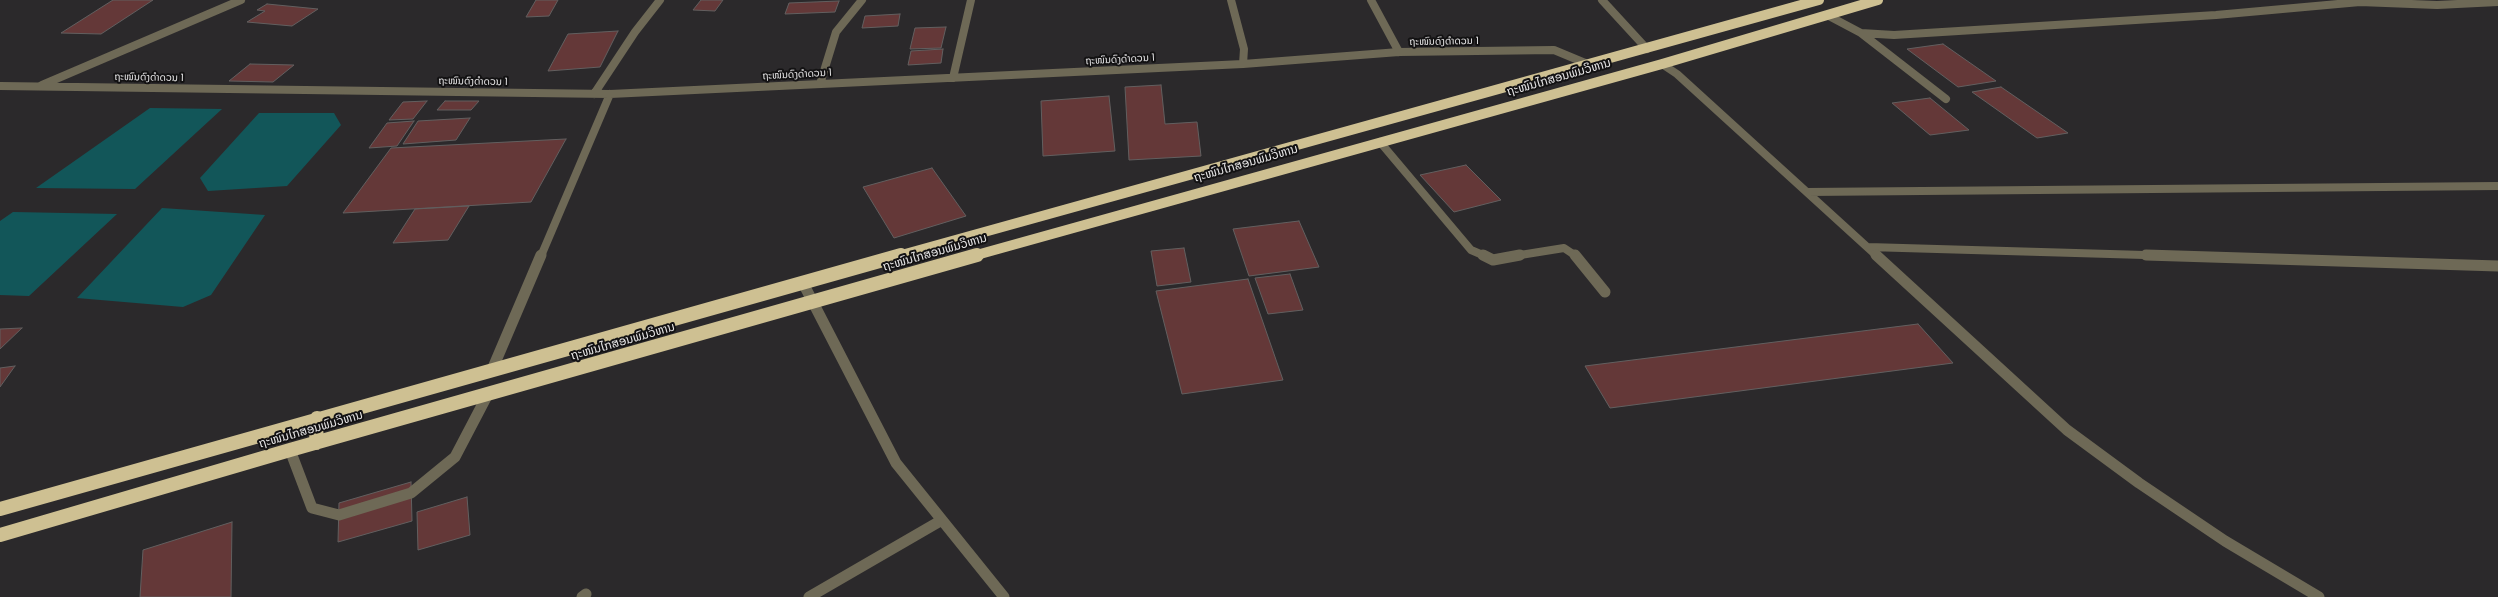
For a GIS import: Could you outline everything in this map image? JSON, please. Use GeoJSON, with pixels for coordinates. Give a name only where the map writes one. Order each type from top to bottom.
{"type":"FeatureCollection","features":[{"type":"Feature","properties":{"kind":"highway","name":"ຖະໜົນໄກສອນພົມວິຫານ"},"geometry":{"type":"LineString","coordinates":[[0,509],[317,418],[1590,65],[1819,0]]}},
{"type":"Feature","properties":{"kind":"highway","name":"ຖະໜົນໄກສອນພົມວິຫານ"},"geometry":{"type":"LineString","coordinates":[[0,535],[290,450],[1380,142],[1662,64],[1878,0]]}},
{"type":"Feature","properties":{"kind":"highway"},"geometry":{"type":"LineString","coordinates":[[316,443],[317,418]]}},
{"type":"Feature","properties":{"kind":"street"},"geometry":{"type":"LineString","coordinates":[[38,87],[241,0]]}},
{"type":"Feature","properties":{"kind":"street"},"geometry":{"type":"LineString","coordinates":[[594,94],[635,32],[660,0]]}},
{"type":"Feature","properties":{"kind":"street"},"geometry":{"type":"LineString","coordinates":[[820,84],[836,32],[862,0]]}},
{"type":"Feature","properties":{"kind":"street"},"geometry":{"type":"LineString","coordinates":[[953,78],[971,0]]}},
{"type":"Feature","properties":{"kind":"street"},"geometry":{"type":"LineString","coordinates":[[1231,0],[1244,49],[1243,64]]}},
{"type":"Feature","properties":{"kind":"street"},"geometry":{"type":"LineString","coordinates":[[1371,0],[1399,52]]}},
{"type":"Feature","properties":{"kind":"street"},"geometry":{"type":"LineString","coordinates":[[1602,0],[1647,49]]}},
{"type":"Feature","properties":{"kind":"street"},"geometry":{"type":"LineString","coordinates":[[1861,32],[1894,35],[2216,15],[2360,2],[2437,5],[2498,2]]}},
{"type":"Feature","properties":{"kind":"street"},"geometry":{"type":"LineString","coordinates":[[1827,15],[1861,32],[1946,99]]}},
{"type":"Feature","properties":{"kind":"street","name":"ຖະໜົນດົງດຳດວນ 1"},"geometry":{"type":"LineString","coordinates":[[0,86],[610,94],[1243,64],[1399,52],[1554,50],[1590,65]]}},
{"type":"Feature","properties":{"kind":"street"},"geometry":{"type":"LineString","coordinates":[[1662,64],[1677,74],[1808,192],[2067,430],[2139,483],[2225,541],[2319,597]]}},
{"type":"Feature","properties":{"kind":"street"},"geometry":{"type":"LineString","coordinates":[[492,370],[610,94]]}},
{"type":"Feature","properties":{"kind":"street"},"geometry":{"type":"LineString","coordinates":[[1380,142],[1471,250],[1493,260],[1564,248],[1574,254],[1605,292]]}},
{"type":"Feature","properties":{"kind":"street"},"geometry":{"type":"LineString","coordinates":[[1808,192],[2498,186]]}},
{"type":"Feature","properties":{"kind":"street"},"geometry":{"type":"LineString","coordinates":[[1868,247],[2498,266]]}},
{"type":"Feature","properties":{"kind":"street"},"geometry":{"type":"LineString","coordinates":[[803,283],[811,303],[896,463],[1004,597]]}},
{"type":"Feature","properties":{"kind":"street"},"geometry":{"type":"LineString","coordinates":[[290,450],[312,508],[339,515],[411,493],[455,457],[488,394]]}},
{"type":"Feature","properties":{"kind":"street"},"geometry":{"type":"LineString","coordinates":[[809,597],[942,520]]}},
{"type":"Feature","properties":{"kind":"water"},"geometry":{"type":"Polygon","coordinates":[[[150,108],[222,109],[135,189],[36,188],[150,108]]]}},
{"type":"Feature","properties":{"kind":"water"},"geometry":{"type":"Polygon","coordinates":[[[259,113],[334,113],[341,125],[287,186],[208,191],[200,178],[259,113]]]}},
{"type":"Feature","properties":{"kind":"water"},"geometry":{"type":"Polygon","coordinates":[[[162,208],[265,215],[211,295],[183,307],[77,298],[162,208]]]}},
{"type":"Feature","properties":{"kind":"water"},"geometry":{"type":"Polygon","coordinates":[[[13,212],[117,214],[29,296],[0,295],[0,221],[13,212]]]}},
{"type":"Feature","properties":{"kind":"building"},"geometry":{"type":"Polygon","coordinates":[[[113,0],[153,0],[101,34],[61,33],[113,0]]]}},
{"type":"Feature","properties":{"kind":"building"},"geometry":{"type":"Polygon","coordinates":[[[536,0],[558,0],[549,16],[526,17],[536,0]]]}},
{"type":"Feature","properties":{"kind":"building"},"geometry":{"type":"Polygon","coordinates":[[[701,0],[723,0],[715,11],[693,10],[701,0]]]}},
{"type":"Feature","properties":{"kind":"building"},"geometry":{"type":"Polygon","coordinates":[[[839,1],[835,12],[785,14],[789,3],[839,1]]]}},
{"type":"Feature","properties":{"kind":"building"},"geometry":{"type":"Polygon","coordinates":[[[267,4],[318,9],[292,26],[247,22],[265,11],[257,10],[267,4]]]}},
{"type":"Feature","properties":{"kind":"building"},"geometry":{"type":"Polygon","coordinates":[[[900,14],[898,26],[862,28],[865,16],[900,14]]]}},
{"type":"Feature","properties":{"kind":"building"},"geometry":{"type":"Polygon","coordinates":[[[946,27],[941,48],[910,49],[915,28],[946,27]]]}},
{"type":"Feature","properties":{"kind":"building"},"geometry":{"type":"Polygon","coordinates":[[[618,31],[600,67],[548,71],[568,34],[618,31]]]}},
{"type":"Feature","properties":{"kind":"building"},"geometry":{"type":"Polygon","coordinates":[[[1943,44],[1996,81],[1958,87],[1907,49],[1943,44]]]}},
{"type":"Feature","properties":{"kind":"building"},"geometry":{"type":"Polygon","coordinates":[[[943,49],[941,63],[908,65],[911,51],[943,49]]]}},
{"type":"Feature","properties":{"kind":"building"},"geometry":{"type":"Polygon","coordinates":[[[250,64],[294,65],[273,82],[229,81],[250,64]]]}},
{"type":"Feature","properties":{"kind":"building"},"geometry":{"type":"Polygon","coordinates":[[[1161,85],[1165,124],[1197,122],[1201,156],[1129,160],[1125,87],[1161,85]]]}},
{"type":"Feature","properties":{"kind":"building"},"geometry":{"type":"Polygon","coordinates":[[[2001,87],[2068,133],[2037,138],[1972,92],[2001,87]]]}},
{"type":"Feature","properties":{"kind":"building"},"geometry":{"type":"Polygon","coordinates":[[[1109,96],[1115,151],[1043,156],[1041,101],[1109,96]]]}},
{"type":"Feature","properties":{"kind":"building"},"geometry":{"type":"Polygon","coordinates":[[[1930,98],[1969,130],[1930,135],[1892,103],[1930,98]]]}},
{"type":"Feature","properties":{"kind":"building"},"geometry":{"type":"Polygon","coordinates":[[[427,101],[413,119],[389,120],[403,102],[427,101]]]}},
{"type":"Feature","properties":{"kind":"building"},"geometry":{"type":"Polygon","coordinates":[[[445,101],[479,101],[471,110],[437,110],[445,101]]]}},
{"type":"Feature","properties":{"kind":"building"},"geometry":{"type":"Polygon","coordinates":[[[470,118],[456,140],[403,144],[418,121],[470,118]]]}},
{"type":"Feature","properties":{"kind":"building"},"geometry":{"type":"Polygon","coordinates":[[[414,121],[397,146],[369,148],[387,123],[414,121]]]}},
{"type":"Feature","properties":{"kind":"building"},"geometry":{"type":"Polygon","coordinates":[[[566,139],[531,202],[343,213],[391,148],[566,139]]]}},
{"type":"Feature","properties":{"kind":"building"},"geometry":{"type":"Polygon","coordinates":[[[1466,165],[1501,200],[1454,212],[1420,175],[1466,165]]]}},
{"type":"Feature","properties":{"kind":"building"},"geometry":{"type":"Polygon","coordinates":[[[932,168],[966,216],[894,238],[863,187],[932,168]]]}},
{"type":"Feature","properties":{"kind":"building"},"geometry":{"type":"Polygon","coordinates":[[[469,206],[448,240],[393,243],[415,209],[469,206]]]}},
{"type":"Feature","properties":{"kind":"building"},"geometry":{"type":"Polygon","coordinates":[[[1299,221],[1319,267],[1249,276],[1233,229],[1299,221]]]}},
{"type":"Feature","properties":{"kind":"building"},"geometry":{"type":"Polygon","coordinates":[[[1184,248],[1191,282],[1157,286],[1151,251],[1184,248]]]}},
{"type":"Feature","properties":{"kind":"building"},"geometry":{"type":"Polygon","coordinates":[[[1290,274],[1303,310],[1268,314],[1255,278],[1290,274]]]}},
{"type":"Feature","properties":{"kind":"building"},"geometry":{"type":"Polygon","coordinates":[[[1248,279],[1283,380],[1182,394],[1156,291],[1248,279]]]}},
{"type":"Feature","properties":{"kind":"building"},"geometry":{"type":"Polygon","coordinates":[[[1918,324],[1953,363],[1610,408],[1585,366],[1918,324]]]}},
{"type":"Feature","properties":{"kind":"building"},"geometry":{"type":"Polygon","coordinates":[[[22,328],[0,349],[0,329],[22,328]]]}},
{"type":"Feature","properties":{"kind":"building"},"geometry":{"type":"Polygon","coordinates":[[[15,366],[0,387],[0,368],[15,366]]]}},
{"type":"Feature","properties":{"kind":"building"},"geometry":{"type":"Polygon","coordinates":[[[411,482],[412,521],[338,542],[339,503],[411,482]]]}},
{"type":"Feature","properties":{"kind":"building"},"geometry":{"type":"Polygon","coordinates":[[[467,497],[470,535],[418,550],[417,512],[467,497]]]}},
{"type":"Feature","properties":{"kind":"building"},"geometry":{"type":"Polygon","coordinates":[[[232,522],[231,597],[140,597],[143,550],[232,522]]]}}]}
